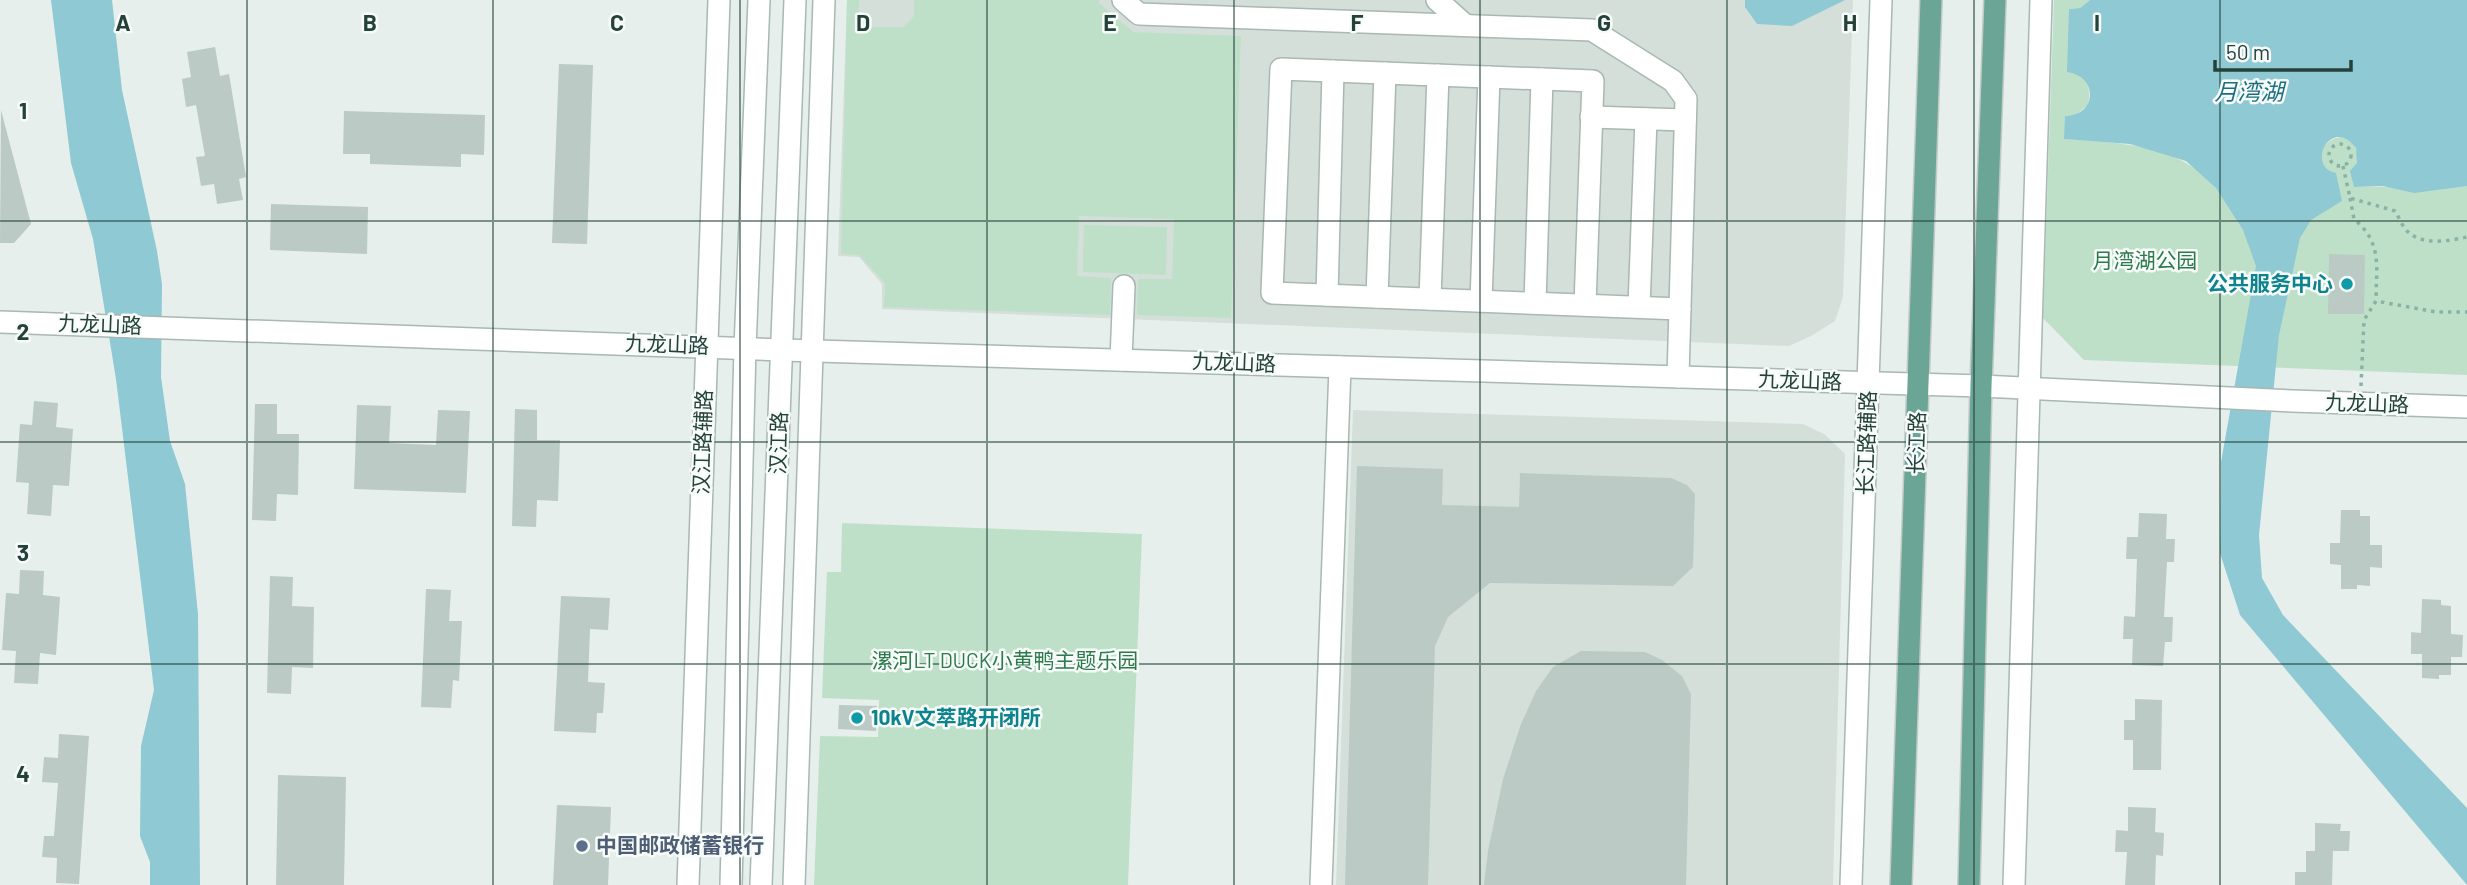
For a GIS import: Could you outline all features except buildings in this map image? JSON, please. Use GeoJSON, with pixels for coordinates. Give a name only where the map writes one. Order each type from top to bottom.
{"type":"FeatureCollection","features":[{"type":"Feature","properties":{"kind":"main road","name":"长江路"},"geometry":{"type":"LineString","coordinates":[[1901,885],[1931,0]]}},
{"type":"Feature","properties":{"kind":"main road"},"geometry":{"type":"LineString","coordinates":[[1969,885],[1981,386],[1995,0]]}},
{"type":"Feature","properties":{"kind":"street","name":"汉江路辅路"},"geometry":{"type":"LineString","coordinates":[[688,885],[719,0]]}},
{"type":"Feature","properties":{"kind":"street","name":"汉江路"},"geometry":{"type":"LineString","coordinates":[[731,885],[745,348],[759,0]]}},
{"type":"Feature","properties":{"kind":"street","name":"汉江路"},"geometry":{"type":"LineString","coordinates":[[761,885],[795,0]]}},
{"type":"Feature","properties":{"kind":"street"},"geometry":{"type":"LineString","coordinates":[[794,885],[824,0]]}},
{"type":"Feature","properties":{"kind":"street"},"geometry":{"type":"LineString","coordinates":[[1123,0],[1139,14],[1220,8],[1465,25],[1592,30],[1673,81],[1686,99],[1678,377]]}},
{"type":"Feature","properties":{"kind":"street"},"geometry":{"type":"LineString","coordinates":[[1437,0],[1465,25]]}},
{"type":"Feature","properties":{"kind":"street","name":"长江路辅路"},"geometry":{"type":"LineString","coordinates":[[1852,885],[1881,0]]}},
{"type":"Feature","properties":{"kind":"street"},"geometry":{"type":"LineString","coordinates":[[2014,885],[2041,0]]}},
{"type":"Feature","properties":{"kind":"street"},"geometry":{"type":"LineString","coordinates":[[1585,305],[1593,81],[1281,69],[1272,293],[1680,309]]}},
{"type":"Feature","properties":{"kind":"street"},"geometry":{"type":"LineString","coordinates":[[1327,295],[1333,71]]}},
{"type":"Feature","properties":{"kind":"street"},"geometry":{"type":"LineString","coordinates":[[1377,297],[1385,73]]}},
{"type":"Feature","properties":{"kind":"street"},"geometry":{"type":"LineString","coordinates":[[1430,299],[1438,75]]}},
{"type":"Feature","properties":{"kind":"street"},"geometry":{"type":"LineString","coordinates":[[1480,301],[1489,77]]}},
{"type":"Feature","properties":{"kind":"street"},"geometry":{"type":"LineString","coordinates":[[1535,303],[1542,79]]}},
{"type":"Feature","properties":{"kind":"street"},"geometry":{"type":"LineString","coordinates":[[1591,117],[1685,120]]}},
{"type":"Feature","properties":{"kind":"street"},"geometry":{"type":"LineString","coordinates":[[1639,307],[1646,119]]}},
{"type":"Feature","properties":{"kind":"street"},"geometry":{"type":"LineString","coordinates":[[1121,360],[1124,286]]}},
{"type":"Feature","properties":{"kind":"street","name":"九龙山路"},"geometry":{"type":"LineString","coordinates":[[0,321],[812,351],[1981,386],[2467,407]]}},
{"type":"Feature","properties":{"kind":"street"},"geometry":{"type":"LineString","coordinates":[[1321,885],[1340,366]]}},
{"type":"Feature","properties":{"kind":"path"},"geometry":{"type":"LineString","coordinates":[[2338,144],[2348,147],[2351,153],[2351,158],[2343,166],[2331,163],[2328,158],[2329,151],[2338,144]]}},
{"type":"Feature","properties":{"kind":"path"},"geometry":{"type":"LineString","coordinates":[[2343,166],[2354,219],[2364,228],[2376,250],[2376,301],[2364,320],[2360,403]]}},
{"type":"Feature","properties":{"kind":"path"},"geometry":{"type":"LineString","coordinates":[[2350,198],[2395,211],[2407,231],[2422,239],[2446,242],[2467,237]]}},
{"type":"Feature","properties":{"kind":"path"},"geometry":{"type":"LineString","coordinates":[[2376,301],[2436,312],[2467,312]]}},
{"type":"Feature","properties":{"kind":"shaded area"},"geometry":{"type":"Polygon","coordinates":[[[847,0],[1853,0],[1843,297],[1835,321],[1789,346],[882,309],[882,284],[859,257],[838,256],[847,0]]]}},
{"type":"Feature","properties":{"kind":"shaded area"},"geometry":{"type":"Polygon","coordinates":[[[1353,410],[1803,424],[1824,434],[1845,454],[1833,885],[1336,885],[1353,410]]]}},
{"type":"Feature","properties":{"kind":"green space"},"geometry":{"type":"Polygon","coordinates":[[[847,0],[859,0],[859,15],[873,27],[904,27],[914,16],[914,0],[1099,0],[1099,3],[1133,32],[1241,36],[1231,318],[1137,315],[1138,279],[1172,279],[1174,219],[1079,216],[1077,276],[1111,278],[1110,315],[884,307],[885,283],[859,255],[841,254],[847,0]]]}},
{"type":"Feature","properties":{"kind":"green space","name":"月湾湖公园"},"geometry":{"type":"Polygon","coordinates":[[[2054,0],[2090,0],[2080,8],[2070,9],[2076,73],[2086,83],[2089,95],[2088,105],[2074,116],[2064,139],[2126,144],[2166,154],[2184,162],[2201,173],[2216,188],[2243,230],[2331,173],[2323,164],[2321,156],[2330,141],[2338,138],[2346,138],[2353,143],[2357,153],[2355,187],[2467,186],[2467,375],[2084,360],[2043,318],[2054,0]]]}},
{"type":"Feature","properties":{"kind":"green space"},"geometry":{"type":"Polygon","coordinates":[[[1084,225],[1167,227],[1166,275],[1083,272],[1084,225]]]}},
{"type":"Feature","properties":{"kind":"green space","name":"漯河LT DUCK小黄鸭主题乐园"},"geometry":{"type":"Polygon","coordinates":[[[842,523],[1142,534],[1128,885],[814,885],[820,736],[878,737],[879,700],[822,698],[827,572],[841,572],[842,523]]]}},
{"type":"Feature","properties":{"kind":"water"},"geometry":{"type":"Polygon","coordinates":[[[51,0],[112,0],[122,90],[157,251],[162,284],[161,377],[170,441],[185,484],[198,614],[200,885],[150,885],[150,862],[140,836],[141,746],[154,690],[116,379],[93,239],[71,163],[51,0]]]}},
{"type":"Feature","properties":{"kind":"water"},"geometry":{"type":"Polygon","coordinates":[[[1745,0],[1845,0],[1792,26],[1757,24],[1745,7],[1745,0]]]}},
{"type":"Feature","properties":{"kind":"water","name":"月湾湖"},"geometry":{"type":"Polygon","coordinates":[[[2090,0],[2467,0],[2467,186],[2414,193],[2383,186],[2354,187],[2350,171],[2357,163],[2356,148],[2347,139],[2338,137],[2325,146],[2323,162],[2327,169],[2336,173],[2342,201],[2311,220],[2300,238],[2279,335],[2259,535],[2262,578],[2283,615],[2467,808],[2467,885],[2240,615],[2220,553],[2221,462],[2256,266],[2243,230],[2216,188],[2186,161],[2130,144],[2064,139],[2065,116],[2084,109],[2090,95],[2084,80],[2067,72],[2069,9],[2080,8],[2090,0]]]}},
{"type":"Feature","properties":{"kind":"place","name":"公共服务中心"},"geometry":{"type":"Point","coordinates":[2347,284]}},
{"type":"Feature","properties":{"kind":"place","name":"10kV文萃路开闭所"},"geometry":{"type":"Point","coordinates":[857,718]}},
{"type":"Feature","properties":{"kind":"place","name":"中国邮政储蓄银行"},"geometry":{"type":"Point","coordinates":[582,846]}}]}
